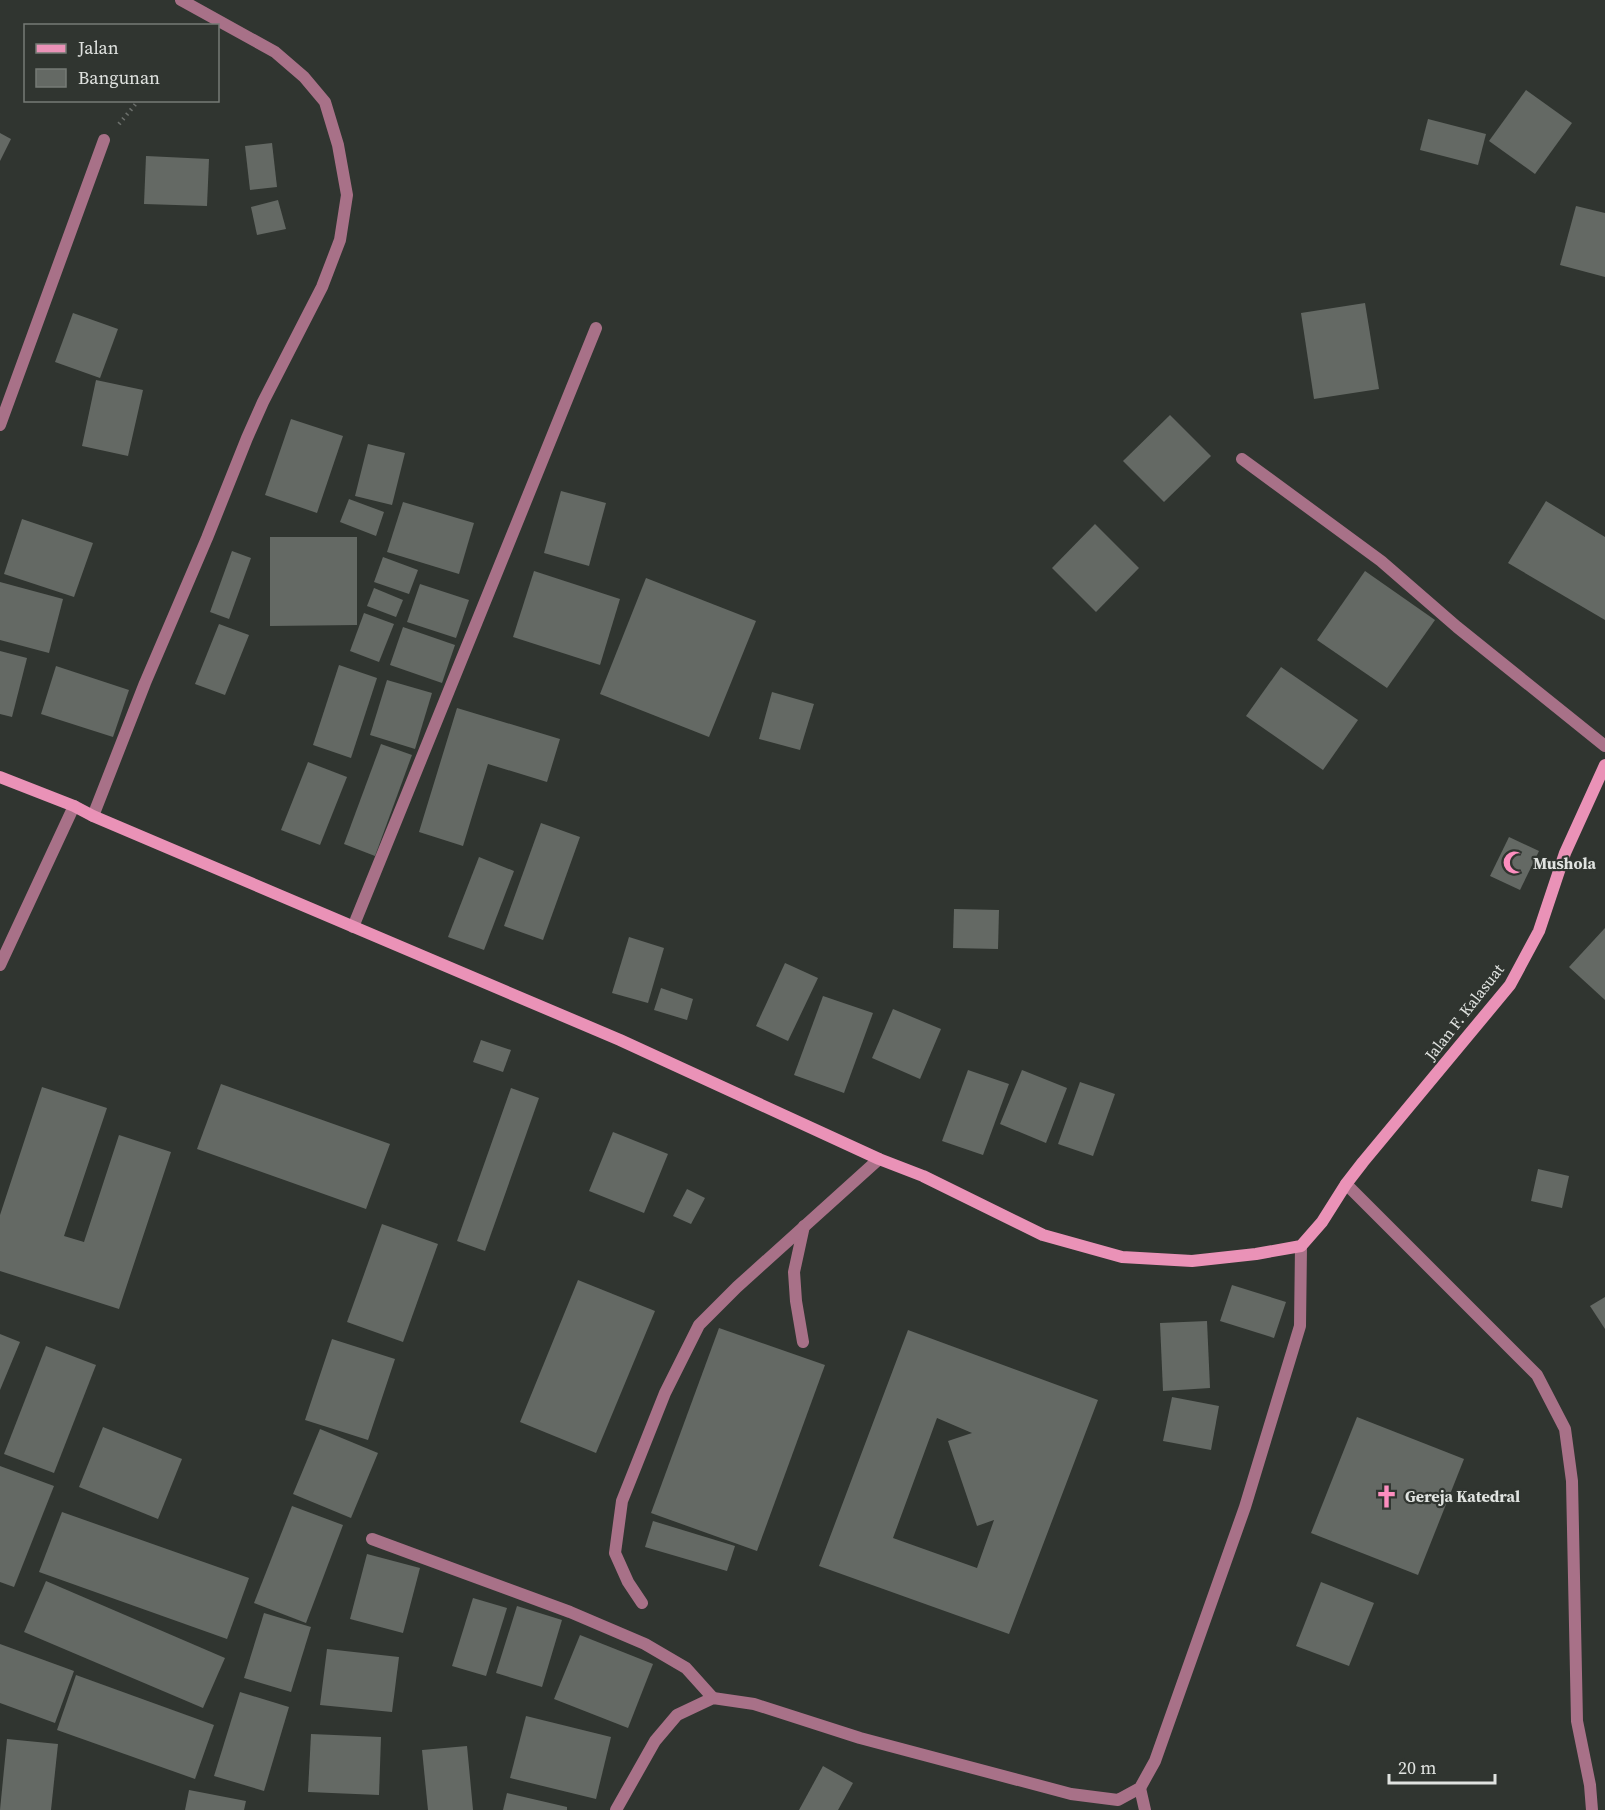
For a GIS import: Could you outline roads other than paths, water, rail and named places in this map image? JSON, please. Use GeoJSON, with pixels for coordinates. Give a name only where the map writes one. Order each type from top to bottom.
{"type":"FeatureCollection","features":[{"type":"Feature","properties":{"kind":"street"},"geometry":{"type":"LineString","coordinates":[[93,816],[145,683],[247,438],[322,287],[340,240],[347,195],[338,145],[325,102],[318,93],[304,77],[275,52],[181,0]]}},
{"type":"Feature","properties":{"kind":"street"},"geometry":{"type":"LineString","coordinates":[[0,425],[104,140]]}},
{"type":"Feature","properties":{"kind":"street"},"geometry":{"type":"LineString","coordinates":[[353,927],[596,328]]}},
{"type":"Feature","properties":{"kind":"street"},"geometry":{"type":"LineString","coordinates":[[1242,459],[1380,561],[1457,627],[1605,746]]}},
{"type":"Feature","properties":{"kind":"street","name":"Jalan F. Kalasuat"},"geometry":{"type":"LineString","coordinates":[[1301,1246],[1322,1222],[1346,1184],[1510,985],[1539,931],[1565,853],[1605,765]]}},
{"type":"Feature","properties":{"kind":"street"},"geometry":{"type":"LineString","coordinates":[[0,777],[74,806],[620,1040],[879,1159],[923,1176],[1043,1235],[1122,1257],[1192,1261],[1301,1246],[1300,1326],[1245,1507],[1155,1761],[1140,1788],[1118,1800],[1071,1794],[860,1738],[754,1704],[713,1698],[677,1715],[655,1740],[616,1810]]}},
{"type":"Feature","properties":{"kind":"street"},"geometry":{"type":"LineString","coordinates":[[0,965],[74,806]]}},
{"type":"Feature","properties":{"kind":"street"},"geometry":{"type":"LineString","coordinates":[[642,1603],[628,1582],[615,1553],[622,1501],[665,1393],[699,1325],[737,1287],[879,1159]]}},
{"type":"Feature","properties":{"kind":"street"},"geometry":{"type":"LineString","coordinates":[[1346,1184],[1537,1375],[1565,1429],[1572,1481],[1577,1721],[1590,1785],[1592,1810]]}},
{"type":"Feature","properties":{"kind":"street"},"geometry":{"type":"LineString","coordinates":[[803,1342],[794,1272],[804,1226]]}},
{"type":"Feature","properties":{"kind":"street"},"geometry":{"type":"LineString","coordinates":[[372,1539],[570,1611],[645,1644],[686,1668],[713,1698]]}},
{"type":"Feature","properties":{"kind":"street"},"geometry":{"type":"LineString","coordinates":[[1140,1788],[1145,1810]]}},
{"type":"Feature","properties":{"kind":"place","name":"Mushola"},"geometry":{"type":"Point","coordinates":[1515,863]}},
{"type":"Feature","properties":{"kind":"place","name":"Gereja Katedral"},"geometry":{"type":"Point","coordinates":[1387,1496]}}]}
